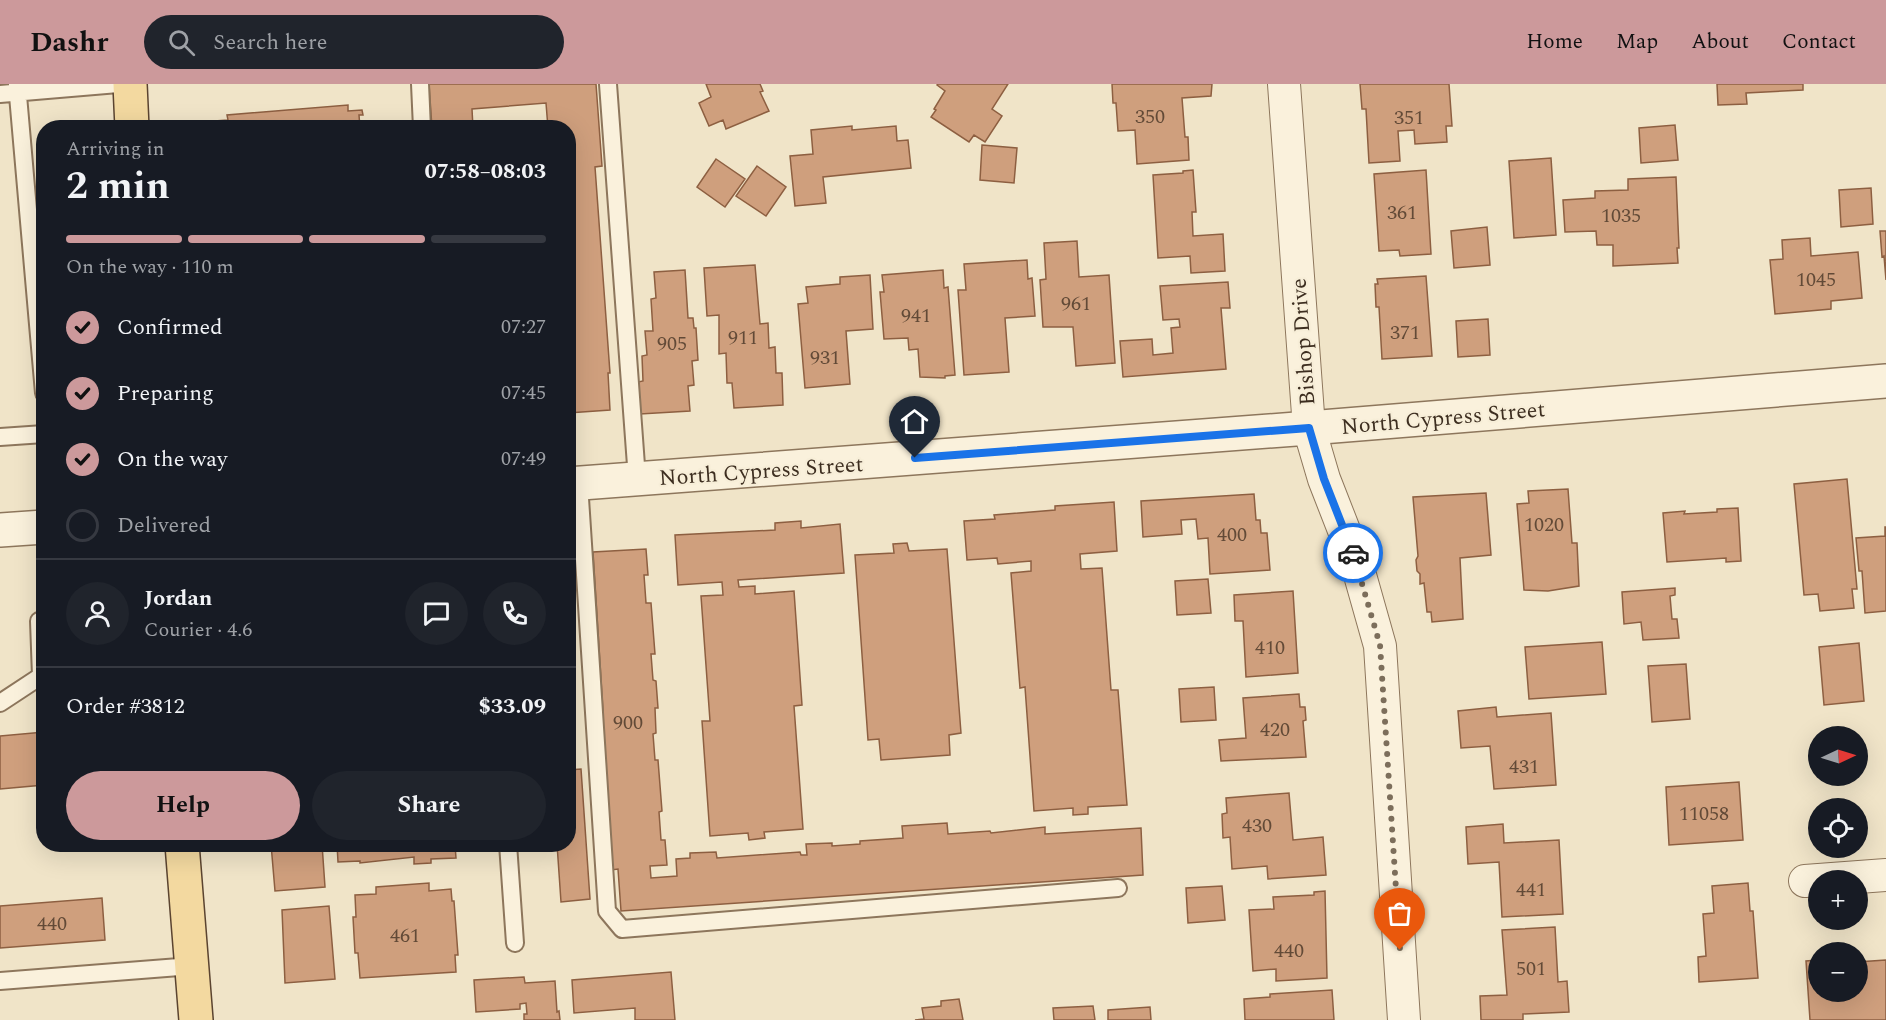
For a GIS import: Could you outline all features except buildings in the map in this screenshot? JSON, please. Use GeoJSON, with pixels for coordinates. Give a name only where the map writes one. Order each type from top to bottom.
{"type":"FeatureCollection","features":[{"type":"Feature","properties":{"kind":"main road"},"geometry":{"type":"LineString","coordinates":[[130,84],[132,120]]}},
{"type":"Feature","properties":{"kind":"main road"},"geometry":{"type":"LineString","coordinates":[[183,852],[196,1020]]}},
{"type":"Feature","properties":{"kind":"street","name":"Bishop Drive"},"geometry":{"type":"LineString","coordinates":[[1284,84],[1309,428],[1324,479],[1356,561],[1380,645],[1404,1020]]}},
{"type":"Feature","properties":{"kind":"street","name":"North Cypress Street"},"geometry":{"type":"LineString","coordinates":[[576,484],[1886,381]]}},
{"type":"Feature","properties":{"kind":"street"},"geometry":{"type":"LineString","coordinates":[[0,530],[36,528]]}},
{"type":"Feature","properties":{"kind":"street"},"geometry":{"type":"LineString","coordinates":[[1805,880],[1886,875]]}},
{"type":"Feature","properties":{"kind":"lane"},"geometry":{"type":"LineString","coordinates":[[0,94],[17,88],[118,84]]}},
{"type":"Feature","properties":{"kind":"lane"},"geometry":{"type":"LineString","coordinates":[[420,84],[422,120]]}},
{"type":"Feature","properties":{"kind":"lane"},"geometry":{"type":"LineString","coordinates":[[608,84],[637,479]]}},
{"type":"Feature","properties":{"kind":"lane"},"geometry":{"type":"LineString","coordinates":[[17,88],[36,303]]}},
{"type":"Feature","properties":{"kind":"lane"},"geometry":{"type":"LineString","coordinates":[[0,437],[36,435]]}},
{"type":"Feature","properties":{"kind":"lane"},"geometry":{"type":"LineString","coordinates":[[576,510],[607,912],[622,929],[1118,888]]}},
{"type":"Feature","properties":{"kind":"lane"},"geometry":{"type":"LineString","coordinates":[[0,703],[36,679]]}},
{"type":"Feature","properties":{"kind":"lane"},"geometry":{"type":"LineString","coordinates":[[509,852],[515,943]]}},
{"type":"Feature","properties":{"kind":"lane"},"geometry":{"type":"LineString","coordinates":[[0,981],[192,966]]}},
{"type":"Feature","properties":{"kind":"way so far"},"geometry":{"type":"LineString","coordinates":[[1353,553],[1380,645],[1400,950]]}},
{"type":"Feature","properties":{"kind":"route"},"geometry":{"type":"LineString","coordinates":[[915,458],[1309,428],[1324,479],[1353,553]]}}]}
